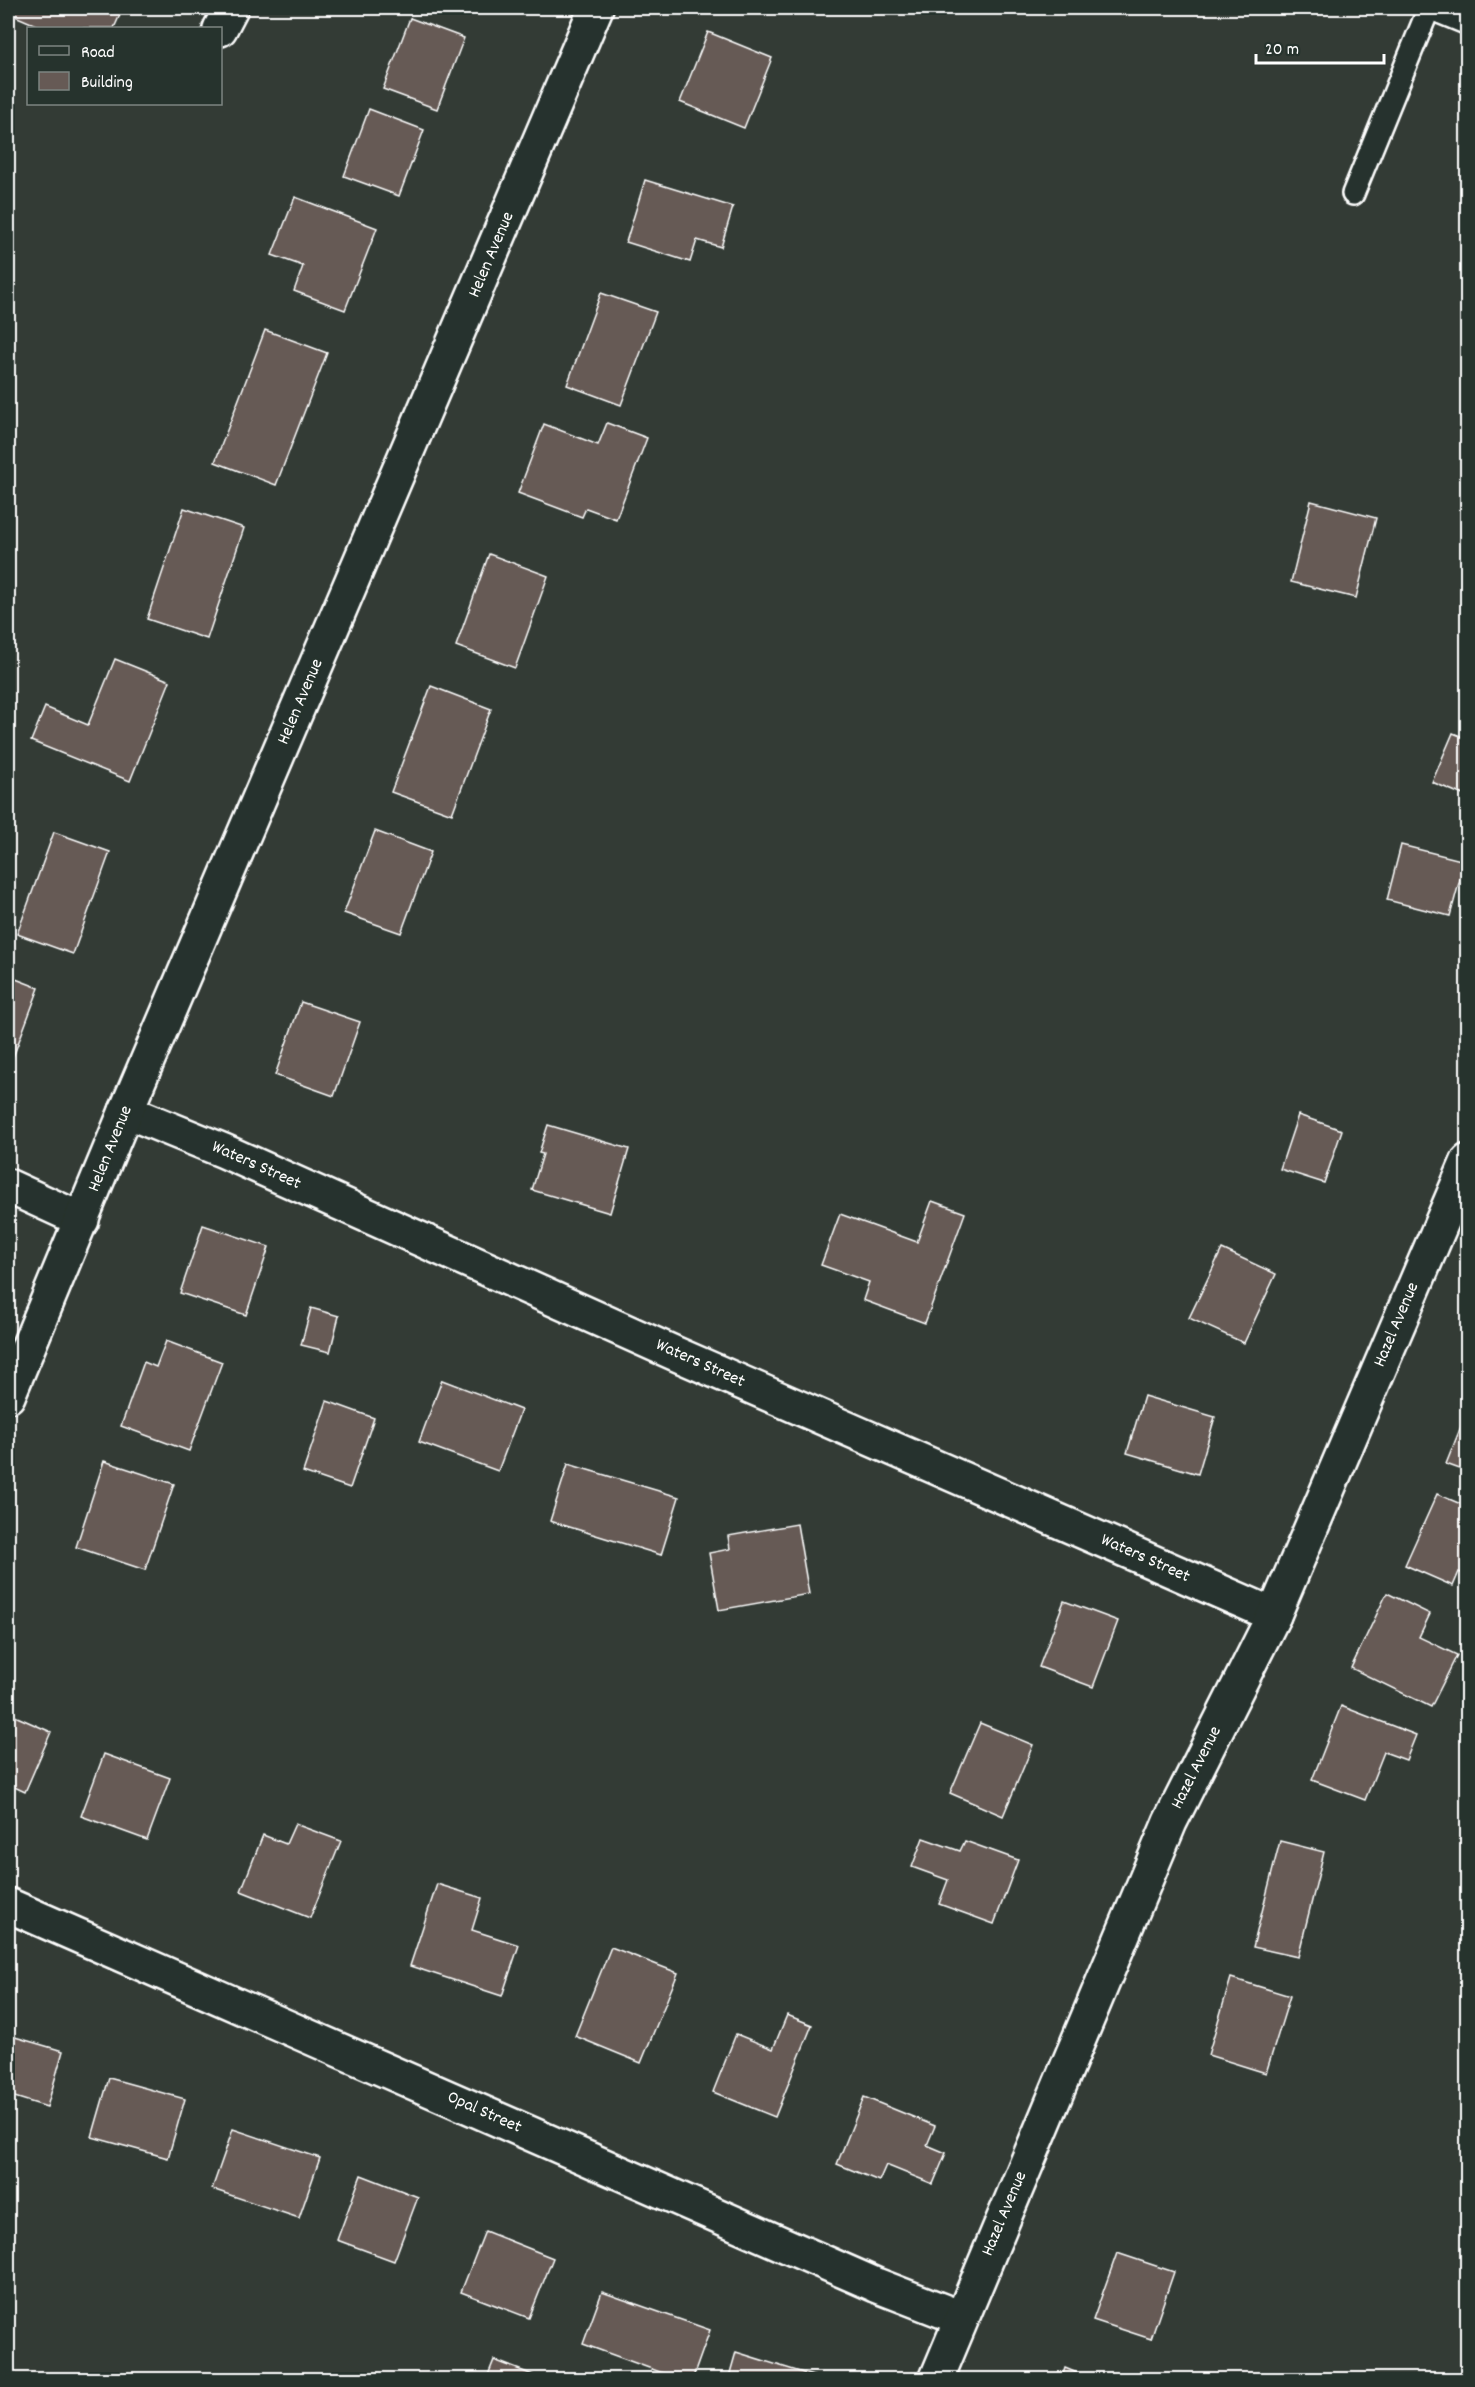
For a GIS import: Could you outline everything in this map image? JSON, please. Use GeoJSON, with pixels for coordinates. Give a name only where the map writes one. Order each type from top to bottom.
{"type":"FeatureCollection","features":[{"type":"Feature","properties":{"kind":"street"},"geometry":{"type":"LineString","coordinates":[[221,27],[231,8]]}},
{"type":"Feature","properties":{"kind":"street","name":"Helen Avenue"},"geometry":{"type":"LineString","coordinates":[[8,1396],[126,1111],[596,8]]}},
{"type":"Feature","properties":{"kind":"street","name":"Waters Street"},"geometry":{"type":"LineString","coordinates":[[126,1111],[224,1151],[674,1353],[1274,1615]]}},
{"type":"Feature","properties":{"kind":"street","name":"Hazel Avenue"},"geometry":{"type":"LineString","coordinates":[[936,2379],[1170,1822],[1274,1615],[1467,1161]]}},
{"type":"Feature","properties":{"kind":"street"},"geometry":{"type":"LineString","coordinates":[[8,1186],[82,1220]]}},
{"type":"Feature","properties":{"kind":"street","name":"Opal Street"},"geometry":{"type":"LineString","coordinates":[[8,1905],[876,2285],[961,2318]]}},
{"type":"Feature","properties":{"kind":"lane"},"geometry":{"type":"LineString","coordinates":[[1353,194],[1429,8],[1467,24]]}},
{"type":"Feature","properties":{"kind":"building"},"geometry":{"type":"Polygon","coordinates":[[[8,8],[123,8],[114,27],[41,27],[8,13],[8,8]]]}},
{"type":"Feature","properties":{"kind":"building"},"geometry":{"type":"Polygon","coordinates":[[[459,8],[478,8],[475,14],[459,8]]]}},
{"type":"Feature","properties":{"kind":"building"},"geometry":{"type":"Polygon","coordinates":[[[410,18],[464,38],[437,109],[383,89],[410,18]]]}},
{"type":"Feature","properties":{"kind":"building"},"geometry":{"type":"Polygon","coordinates":[[[708,32],[772,58],[744,128],[680,102],[708,32]]]}},
{"type":"Feature","properties":{"kind":"building"},"geometry":{"type":"Polygon","coordinates":[[[369,109],[424,130],[399,196],[344,176],[369,109]]]}},
{"type":"Feature","properties":{"kind":"building"},"geometry":{"type":"Polygon","coordinates":[[[645,180],[733,207],[721,247],[697,240],[690,262],[626,242],[645,180]]]}},
{"type":"Feature","properties":{"kind":"building"},"geometry":{"type":"Polygon","coordinates":[[[295,197],[377,228],[345,310],[294,291],[303,266],[272,255],[295,197]]]}},
{"type":"Feature","properties":{"kind":"building"},"geometry":{"type":"Polygon","coordinates":[[[601,293],[656,312],[621,405],[567,385],[601,293]]]}},
{"type":"Feature","properties":{"kind":"building"},"geometry":{"type":"Polygon","coordinates":[[[265,330],[327,353],[276,485],[215,462],[265,330]]]}},
{"type":"Feature","properties":{"kind":"building"},"geometry":{"type":"Polygon","coordinates":[[[607,423],[647,438],[616,519],[586,508],[582,517],[518,493],[544,424],[598,445],[607,423]]]}},
{"type":"Feature","properties":{"kind":"building"},"geometry":{"type":"Polygon","coordinates":[[[1311,501],[1376,518],[1356,598],[1291,582],[1311,501]]]}},
{"type":"Feature","properties":{"kind":"building"},"geometry":{"type":"Polygon","coordinates":[[[184,508],[244,528],[207,639],[147,619],[184,508]]]}},
{"type":"Feature","properties":{"kind":"building"},"geometry":{"type":"Polygon","coordinates":[[[489,554],[548,576],[515,668],[456,646],[489,554]]]}},
{"type":"Feature","properties":{"kind":"building"},"geometry":{"type":"Polygon","coordinates":[[[115,659],[170,681],[130,781],[31,741],[45,707],[88,725],[115,659]]]}},
{"type":"Feature","properties":{"kind":"building"},"geometry":{"type":"Polygon","coordinates":[[[431,686],[491,709],[452,814],[391,792],[431,686]]]}},
{"type":"Feature","properties":{"kind":"building"},"geometry":{"type":"Polygon","coordinates":[[[1453,733],[1468,739],[1468,797],[1432,782],[1453,733]]]}},
{"type":"Feature","properties":{"kind":"building"},"geometry":{"type":"Polygon","coordinates":[[[375,831],[431,852],[401,933],[344,913],[375,831]]]}},
{"type":"Feature","properties":{"kind":"building"},"geometry":{"type":"Polygon","coordinates":[[[54,832],[110,852],[73,954],[17,934],[54,832]]]}},
{"type":"Feature","properties":{"kind":"building"},"geometry":{"type":"Polygon","coordinates":[[[1401,845],[1465,861],[1450,916],[1387,900],[1401,845]]]}},
{"type":"Feature","properties":{"kind":"building"},"geometry":{"type":"Polygon","coordinates":[[[8,976],[39,988],[10,1065],[8,1064],[8,976]]]}},
{"type":"Feature","properties":{"kind":"building"},"geometry":{"type":"Polygon","coordinates":[[[301,1002],[360,1022],[334,1096],[275,1075],[301,1002]]]}},
{"type":"Feature","properties":{"kind":"building"},"geometry":{"type":"Polygon","coordinates":[[[1298,1115],[1342,1130],[1324,1183],[1280,1169],[1298,1115]]]}},
{"type":"Feature","properties":{"kind":"building"},"geometry":{"type":"Polygon","coordinates":[[[548,1125],[629,1149],[610,1213],[532,1190],[543,1154],[539,1153],[548,1125]]]}},
{"type":"Feature","properties":{"kind":"building"},"geometry":{"type":"Polygon","coordinates":[[[932,1201],[965,1213],[925,1323],[863,1300],[869,1282],[821,1265],[840,1214],[917,1242],[932,1201]]]}},
{"type":"Feature","properties":{"kind":"building"},"geometry":{"type":"Polygon","coordinates":[[[203,1225],[269,1247],[246,1315],[180,1293],[203,1225]]]}},
{"type":"Feature","properties":{"kind":"building"},"geometry":{"type":"Polygon","coordinates":[[[1222,1249],[1276,1274],[1244,1343],[1189,1318],[1222,1249]]]}},
{"type":"Feature","properties":{"kind":"building"},"geometry":{"type":"Polygon","coordinates":[[[311,1308],[339,1316],[330,1352],[301,1345],[311,1308]]]}},
{"type":"Feature","properties":{"kind":"building"},"geometry":{"type":"Polygon","coordinates":[[[166,1341],[222,1362],[189,1451],[121,1426],[144,1362],[156,1367],[166,1341]]]}},
{"type":"Feature","properties":{"kind":"building"},"geometry":{"type":"Polygon","coordinates":[[[442,1380],[521,1410],[498,1471],[419,1442],[442,1380]]]}},
{"type":"Feature","properties":{"kind":"building"},"geometry":{"type":"Polygon","coordinates":[[[1144,1396],[1215,1417],[1198,1474],[1127,1453],[1144,1396]]]}},
{"type":"Feature","properties":{"kind":"building"},"geometry":{"type":"Polygon","coordinates":[[[327,1401],[374,1418],[350,1488],[303,1472],[327,1401]]]}},
{"type":"Feature","properties":{"kind":"building"},"geometry":{"type":"Polygon","coordinates":[[[1468,1409],[1468,1472],[1446,1464],[1468,1409]]]}},
{"type":"Feature","properties":{"kind":"building"},"geometry":{"type":"Polygon","coordinates":[[[104,1461],[174,1484],[145,1570],[76,1547],[104,1461]]]}},
{"type":"Feature","properties":{"kind":"building"},"geometry":{"type":"Polygon","coordinates":[[[568,1464],[679,1497],[661,1555],[550,1521],[568,1464]]]}},
{"type":"Feature","properties":{"kind":"building"},"geometry":{"type":"Polygon","coordinates":[[[1437,1494],[1468,1507],[1468,1576],[1459,1572],[1453,1586],[1405,1565],[1437,1494]]]}},
{"type":"Feature","properties":{"kind":"building"},"geometry":{"type":"Polygon","coordinates":[[[797,1524],[809,1594],[719,1610],[709,1553],[730,1549],[728,1536],[797,1524]]]}},
{"type":"Feature","properties":{"kind":"building"},"geometry":{"type":"Polygon","coordinates":[[[1387,1593],[1430,1614],[1419,1637],[1457,1655],[1431,1707],[1351,1668],[1387,1593]]]}},
{"type":"Feature","properties":{"kind":"building"},"geometry":{"type":"Polygon","coordinates":[[[1064,1601],[1118,1621],[1093,1687],[1039,1667],[1064,1601]]]}},
{"type":"Feature","properties":{"kind":"building"},"geometry":{"type":"Polygon","coordinates":[[[1341,1706],[1416,1735],[1406,1760],[1384,1752],[1365,1800],[1312,1780],[1341,1706]]]}},
{"type":"Feature","properties":{"kind":"building"},"geometry":{"type":"Polygon","coordinates":[[[8,1713],[51,1732],[25,1792],[8,1784],[8,1713]]]}},
{"type":"Feature","properties":{"kind":"building"},"geometry":{"type":"Polygon","coordinates":[[[980,1723],[1033,1745],[1003,1816],[950,1793],[980,1723]]]}},
{"type":"Feature","properties":{"kind":"building"},"geometry":{"type":"Polygon","coordinates":[[[104,1754],[170,1778],[147,1840],[81,1816],[104,1754]]]}},
{"type":"Feature","properties":{"kind":"building"},"geometry":{"type":"Polygon","coordinates":[[[295,1824],[341,1841],[310,1918],[241,1891],[263,1835],[286,1844],[295,1824]]]}},
{"type":"Feature","properties":{"kind":"building"},"geometry":{"type":"Polygon","coordinates":[[[923,1838],[960,1851],[965,1841],[1018,1860],[994,1924],[939,1904],[948,1880],[912,1867],[923,1838]]]}},
{"type":"Feature","properties":{"kind":"building"},"geometry":{"type":"Polygon","coordinates":[[[1280,1841],[1324,1852],[1298,1957],[1253,1947],[1280,1841]]]}},
{"type":"Feature","properties":{"kind":"building"},"geometry":{"type":"Polygon","coordinates":[[[437,1884],[482,1898],[472,1930],[519,1945],[502,1996],[410,1966],[437,1884]]]}},
{"type":"Feature","properties":{"kind":"building"},"geometry":{"type":"Polygon","coordinates":[[[611,1947],[678,1973],[641,2063],[575,2036],[611,1947]]]}},
{"type":"Feature","properties":{"kind":"building"},"geometry":{"type":"Polygon","coordinates":[[[1231,1978],[1290,1996],[1266,2073],[1208,2055],[1231,1978]]]}},
{"type":"Feature","properties":{"kind":"building"},"geometry":{"type":"Polygon","coordinates":[[[787,2015],[812,2025],[775,2117],[713,2092],[736,2034],[773,2049],[787,2015]]]}},
{"type":"Feature","properties":{"kind":"building"},"geometry":{"type":"Polygon","coordinates":[[[8,2035],[63,2051],[47,2107],[8,2095],[8,2035]]]}},
{"type":"Feature","properties":{"kind":"building"},"geometry":{"type":"Polygon","coordinates":[[[109,2078],[185,2099],[168,2158],[92,2137],[109,2078]]]}},
{"type":"Feature","properties":{"kind":"building"},"geometry":{"type":"Polygon","coordinates":[[[864,2097],[935,2126],[927,2145],[946,2153],[933,2184],[886,2165],[879,2181],[837,2164],[864,2097]]]}},
{"type":"Feature","properties":{"kind":"building"},"geometry":{"type":"Polygon","coordinates":[[[233,2129],[320,2158],[299,2218],[212,2189],[233,2129]]]}},
{"type":"Feature","properties":{"kind":"building"},"geometry":{"type":"Polygon","coordinates":[[[361,2175],[418,2197],[394,2261],[337,2240],[361,2175]]]}},
{"type":"Feature","properties":{"kind":"building"},"geometry":{"type":"Polygon","coordinates":[[[485,2231],[553,2258],[529,2318],[461,2292],[485,2231]]]}},
{"type":"Feature","properties":{"kind":"building"},"geometry":{"type":"Polygon","coordinates":[[[1117,2253],[1174,2272],[1151,2339],[1093,2320],[1117,2253]]]}},
{"type":"Feature","properties":{"kind":"building"},"geometry":{"type":"Polygon","coordinates":[[[602,2292],[710,2330],[692,2380],[682,2380],[583,2344],[602,2292]]]}},
{"type":"Feature","properties":{"kind":"building"},"geometry":{"type":"Polygon","coordinates":[[[736,2352],[826,2380],[728,2380],[736,2352]]]}},
{"type":"Feature","properties":{"kind":"building"},"geometry":{"type":"Polygon","coordinates":[[[494,2360],[533,2375],[531,2380],[486,2380],[494,2360]]]}},
{"type":"Feature","properties":{"kind":"building"},"geometry":{"type":"Polygon","coordinates":[[[1065,2368],[1094,2380],[1061,2380],[1065,2368]]]}}]}
